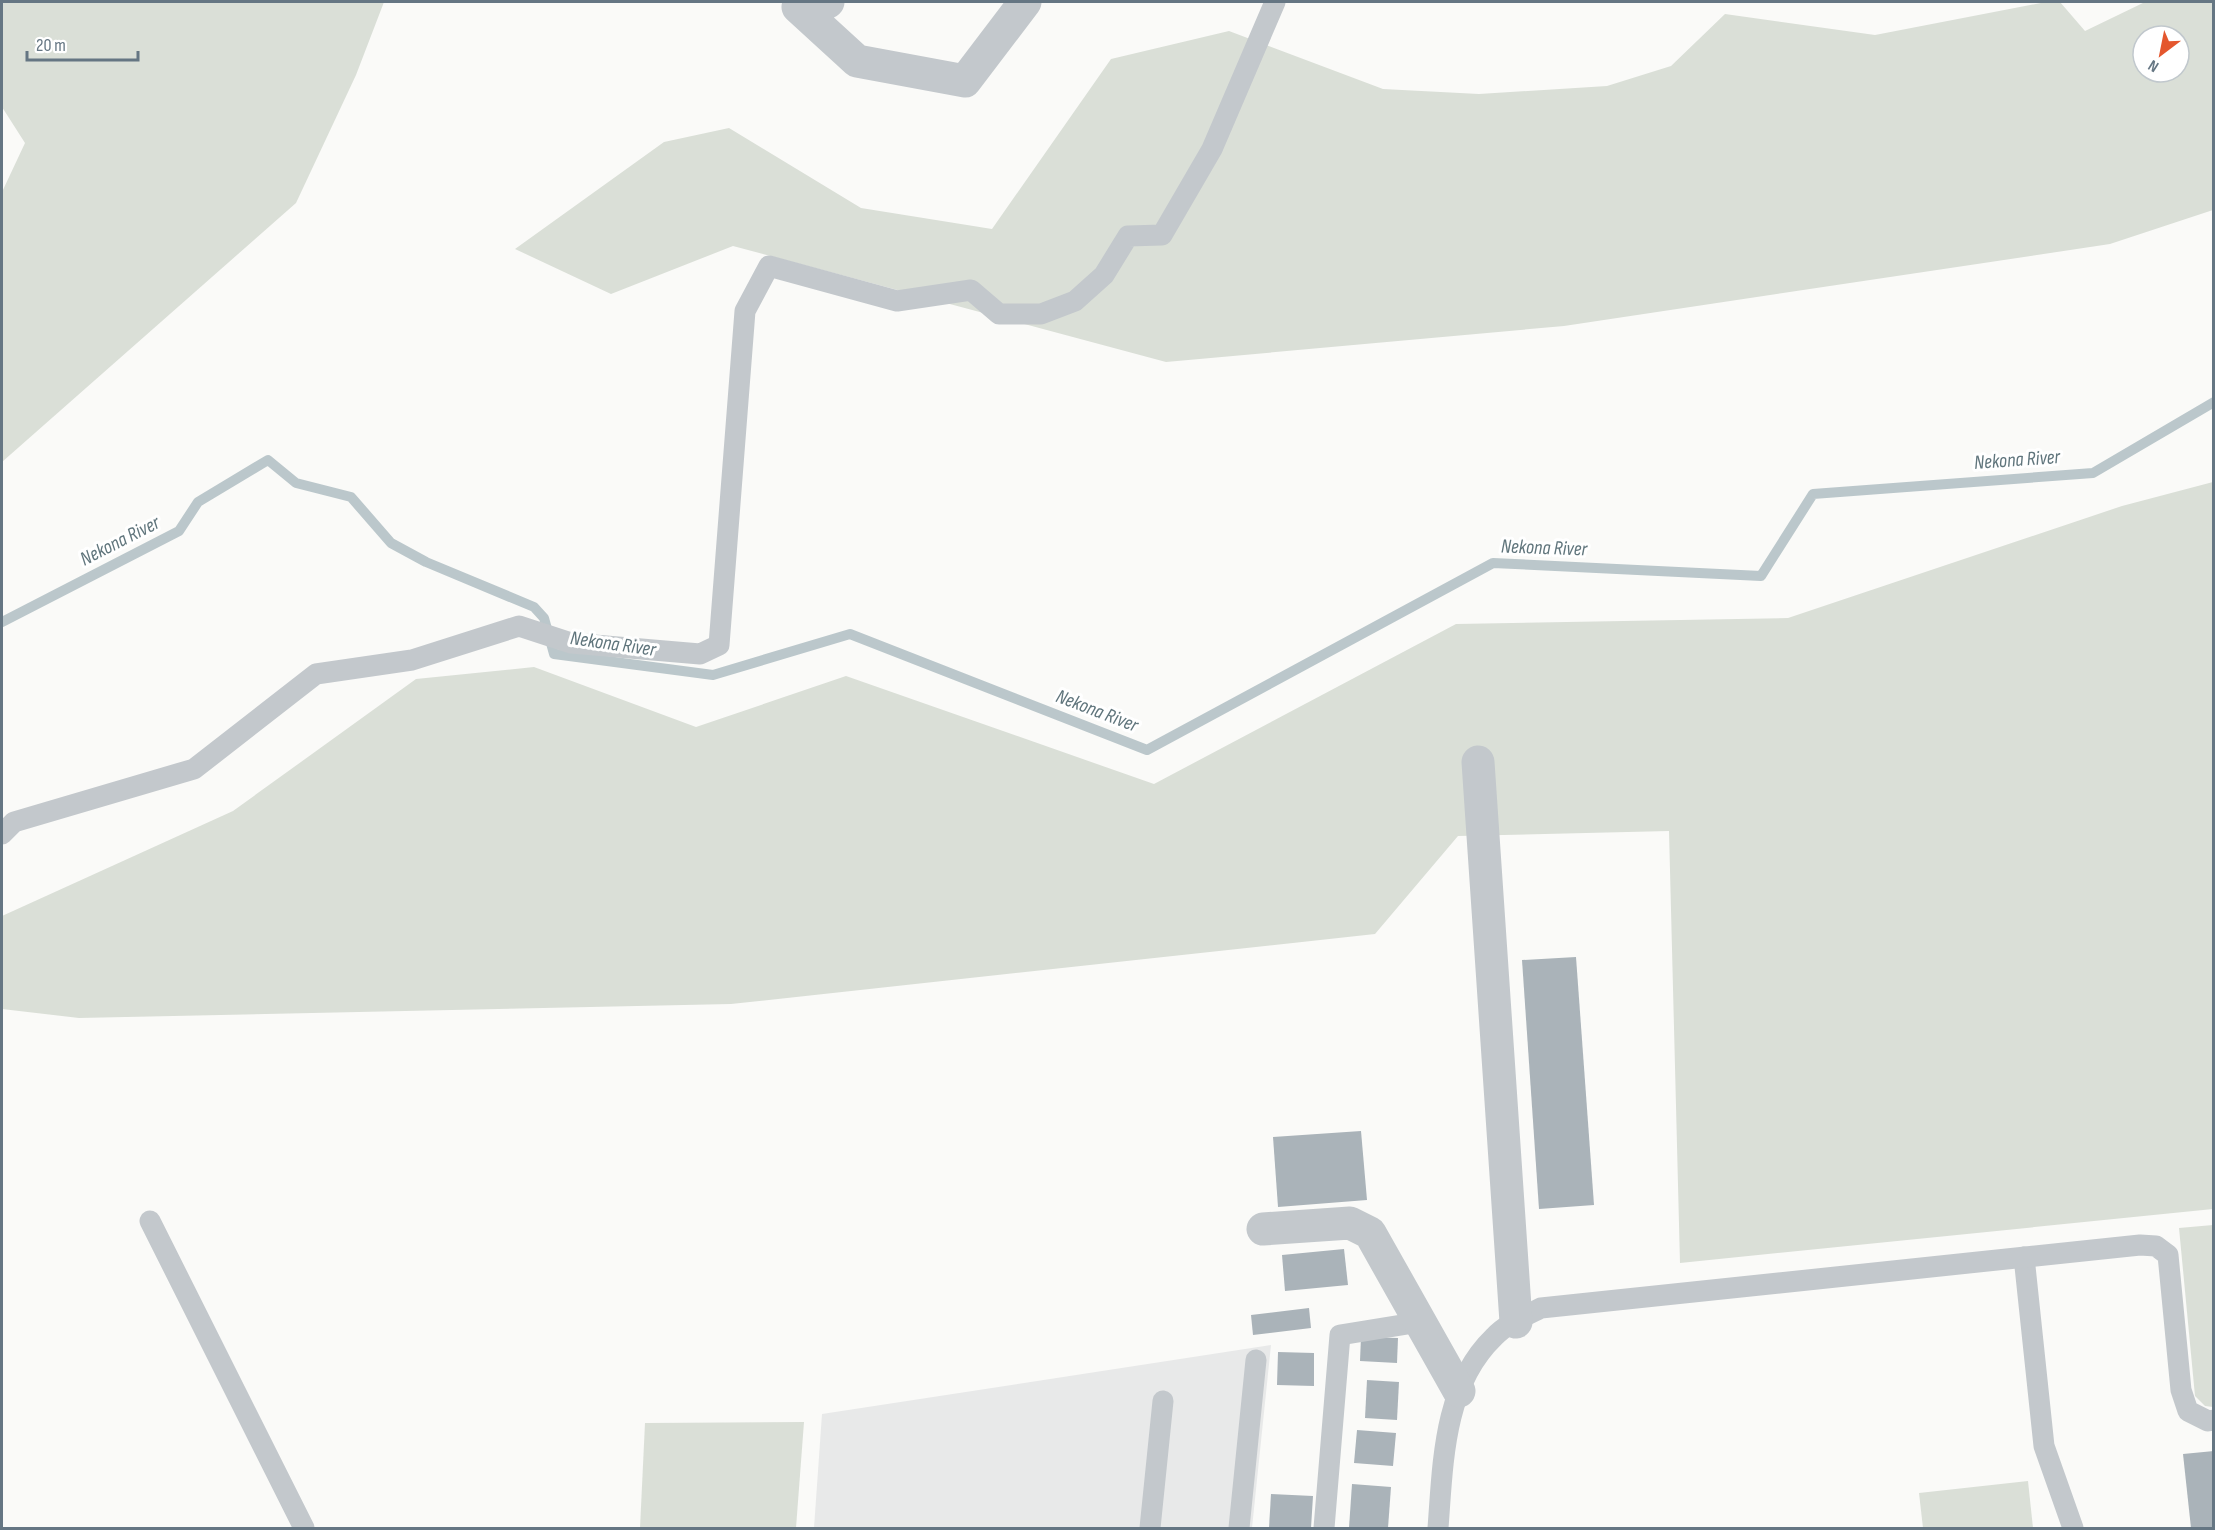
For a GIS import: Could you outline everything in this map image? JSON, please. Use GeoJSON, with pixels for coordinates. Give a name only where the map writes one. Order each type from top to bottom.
{"type":"FeatureCollection","features":[{"type":"Feature","properties":{"kind":"street"},"geometry":{"type":"LineString","coordinates":[[828,2],[798,7],[858,61],[964,81],[1025,2]]}},
{"type":"Feature","properties":{"kind":"street"},"geometry":{"type":"LineString","coordinates":[[1478,762],[1516,1322]]}},
{"type":"Feature","properties":{"kind":"street"},"geometry":{"type":"LineString","coordinates":[[1263,1229],[1350,1223],[1370,1233],[1459,1391]]}},
{"type":"Feature","properties":{"kind":"lane"},"geometry":{"type":"LineString","coordinates":[[2,834],[14,822],[194,769],[316,674],[412,660],[519,626],[571,643],[700,654],[719,645],[745,310],[770,266],[897,301],[971,290],[999,314],[1041,314],[1075,302],[1104,275],[1128,236],[1162,235],[1212,149],[1275,2]]}},
{"type":"Feature","properties":{"kind":"lane"},"geometry":{"type":"LineString","coordinates":[[150,1221],[304,1528]]}},
{"type":"Feature","properties":{"kind":"lane"},"geometry":{"type":"LineString","coordinates":[[1438,1528],[1447,1434],[1459,1391],[1475,1362],[1494,1336],[1541,1308],[2140,1245],[2156,1246],[2168,1255],[2181,1390],[2188,1411],[2208,1421],[2214,1420]]}},
{"type":"Feature","properties":{"kind":"lane"},"geometry":{"type":"LineString","coordinates":[[2024,1257],[2044,1446],[2073,1528]]}},
{"type":"Feature","properties":{"kind":"lane"},"geometry":{"type":"LineString","coordinates":[[1324,1528],[1340,1335],[1420,1322]]}},
{"type":"Feature","properties":{"kind":"lane"},"geometry":{"type":"LineString","coordinates":[[1239,1528],[1256,1360]]}},
{"type":"Feature","properties":{"kind":"lane"},"geometry":{"type":"LineString","coordinates":[[1149,1528],[1163,1401]]}},
{"type":"Feature","properties":{"kind":"shaded area"},"geometry":{"type":"Polygon","coordinates":[[[2,2],[384,2],[356,75],[296,203],[2,462],[2,192],[25,143],[2,107],[2,2]]]}},
{"type":"Feature","properties":{"kind":"shaded area"},"geometry":{"type":"Polygon","coordinates":[[[2046,2],[2060,2],[2085,31],[2145,2],[2213,2],[2213,210],[2110,244],[1564,326],[1166,362],[733,246],[611,294],[515,249],[664,142],[729,128],[861,208],[992,229],[1111,59],[1229,31],[1383,89],[1479,94],[1607,86],[1671,66],[1725,14],[1875,35],[2046,2]]]}},
{"type":"Feature","properties":{"kind":"shaded area"},"geometry":{"type":"Polygon","coordinates":[[[2213,482],[2213,1209],[1680,1263],[1669,831],[1458,836],[1375,934],[731,1004],[79,1018],[2,1009],[2,916],[233,811],[416,679],[534,667],[696,727],[846,676],[1154,784],[1456,624],[1788,618],[2122,506],[2213,482]]]}},
{"type":"Feature","properties":{"kind":"shaded area"},"geometry":{"type":"Polygon","coordinates":[[[2214,1225],[2213,1407],[2205,1406],[2195,1396],[2179,1228],[2214,1225]]]}},
{"type":"Feature","properties":{"kind":"shaded area"},"geometry":{"type":"Polygon","coordinates":[[[1271,1345],[1252,1528],[814,1528],[822,1414],[1271,1345]]]}},
{"type":"Feature","properties":{"kind":"shaded area"},"geometry":{"type":"Polygon","coordinates":[[[804,1422],[796,1528],[640,1528],[645,1423],[804,1422]]]}},
{"type":"Feature","properties":{"kind":"shaded area"},"geometry":{"type":"Polygon","coordinates":[[[2028,1481],[2033,1528],[1923,1528],[1919,1493],[2028,1481]]]}},
{"type":"Feature","properties":{"kind":"building"},"geometry":{"type":"Polygon","coordinates":[[[1576,957],[1594,1205],[1539,1209],[1522,960],[1576,957]]]}},
{"type":"Feature","properties":{"kind":"building"},"geometry":{"type":"Polygon","coordinates":[[[1361,1131],[1367,1200],[1278,1207],[1273,1137],[1361,1131]]]}},
{"type":"Feature","properties":{"kind":"building"},"geometry":{"type":"Polygon","coordinates":[[[1344,1249],[1348,1285],[1285,1291],[1282,1255],[1344,1249]]]}},
{"type":"Feature","properties":{"kind":"building"},"geometry":{"type":"Polygon","coordinates":[[[1309,1308],[1311,1328],[1253,1335],[1251,1315],[1309,1308]]]}},
{"type":"Feature","properties":{"kind":"building"},"geometry":{"type":"Polygon","coordinates":[[[1361,1337],[1398,1338],[1397,1363],[1360,1361],[1361,1337]]]}},
{"type":"Feature","properties":{"kind":"building"},"geometry":{"type":"Polygon","coordinates":[[[1278,1352],[1314,1353],[1314,1386],[1277,1385],[1278,1352]]]}},
{"type":"Feature","properties":{"kind":"building"},"geometry":{"type":"Polygon","coordinates":[[[1367,1380],[1399,1382],[1397,1420],[1365,1418],[1367,1380]]]}},
{"type":"Feature","properties":{"kind":"building"},"geometry":{"type":"Polygon","coordinates":[[[1357,1430],[1396,1433],[1393,1466],[1354,1463],[1357,1430]]]}},
{"type":"Feature","properties":{"kind":"building"},"geometry":{"type":"Polygon","coordinates":[[[2214,1451],[2214,1528],[2191,1528],[2183,1454],[2214,1451]]]}},
{"type":"Feature","properties":{"kind":"building"},"geometry":{"type":"Polygon","coordinates":[[[1352,1484],[1391,1487],[1388,1528],[1349,1528],[1352,1484]]]}},
{"type":"Feature","properties":{"kind":"building"},"geometry":{"type":"Polygon","coordinates":[[[1271,1494],[1313,1496],[1311,1528],[1269,1528],[1271,1494]]]}},
{"type":"Feature","properties":{"kind":"waterway","name":"Nekona River"},"geometry":{"type":"LineString","coordinates":[[2,622],[179,531],[198,502],[268,460],[296,483],[351,497],[391,543],[426,562],[534,607],[544,618],[554,654],[713,675],[850,634],[1147,750],[1493,563],[1761,576],[1813,494],[2093,473],[2214,402]]}}]}
